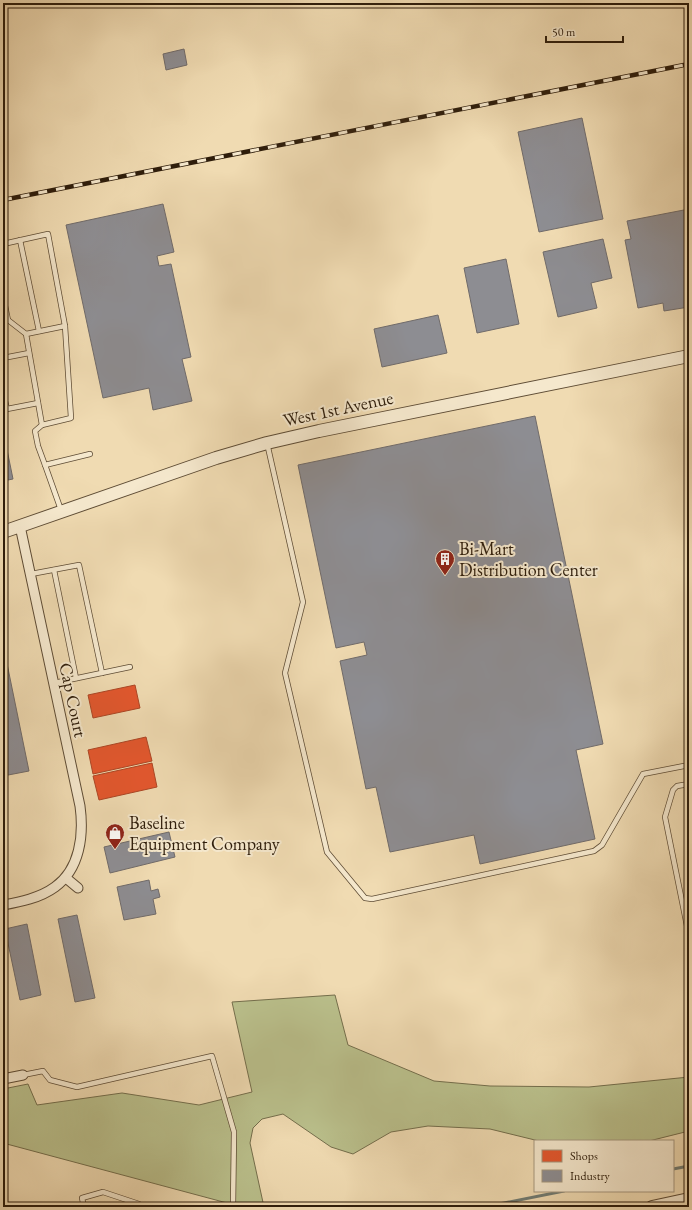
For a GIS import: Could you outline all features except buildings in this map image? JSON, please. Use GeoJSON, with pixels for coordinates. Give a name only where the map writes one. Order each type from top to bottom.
{"type":"FeatureCollection","features":[{"type":"Feature","properties":{"kind":"street","name":"West 1st Avenue"},"geometry":{"type":"LineString","coordinates":[[3,532],[216,458],[267,443],[327,429],[689,356]]}},
{"type":"Feature","properties":{"kind":"street","name":"Cap Court"},"geometry":{"type":"LineString","coordinates":[[3,905],[24,901],[38,896],[54,888],[66,878],[79,850],[81,838],[81,817],[20,526]]}},
{"type":"Feature","properties":{"kind":"street"},"geometry":{"type":"LineString","coordinates":[[66,878],[78,888]]}},
{"type":"Feature","properties":{"kind":"street"},"geometry":{"type":"LineString","coordinates":[[3,1079],[23,1075]]}},
{"type":"Feature","properties":{"kind":"street"},"geometry":{"type":"LineString","coordinates":[[652,1207],[689,1199]]}},
{"type":"Feature","properties":{"kind":"lane"},"geometry":{"type":"LineString","coordinates":[[3,244],[48,234],[66,326],[71,418],[42,425],[35,431],[38,446],[62,512]]}},
{"type":"Feature","properties":{"kind":"lane"},"geometry":{"type":"LineString","coordinates":[[20,240],[39,331]]}},
{"type":"Feature","properties":{"kind":"lane"},"geometry":{"type":"LineString","coordinates":[[3,296],[8,320],[26,334],[42,425]]}},
{"type":"Feature","properties":{"kind":"lane"},"geometry":{"type":"LineString","coordinates":[[26,334],[66,326]]}},
{"type":"Feature","properties":{"kind":"lane"},"geometry":{"type":"LineString","coordinates":[[3,358],[29,353]]}},
{"type":"Feature","properties":{"kind":"lane"},"geometry":{"type":"LineString","coordinates":[[3,393],[7,409],[38,403]]}},
{"type":"Feature","properties":{"kind":"lane"},"geometry":{"type":"LineString","coordinates":[[267,443],[303,602],[285,673],[327,852],[365,898],[372,900],[594,851],[602,845],[643,774],[689,765]]}},
{"type":"Feature","properties":{"kind":"lane"},"geometry":{"type":"LineString","coordinates":[[45,465],[90,454]]}},
{"type":"Feature","properties":{"kind":"lane"},"geometry":{"type":"LineString","coordinates":[[30,574],[78,565],[102,673]]}},
{"type":"Feature","properties":{"kind":"lane"},"geometry":{"type":"LineString","coordinates":[[54,570],[76,678]]}},
{"type":"Feature","properties":{"kind":"lane"},"geometry":{"type":"LineString","coordinates":[[54,683],[130,667]]}},
{"type":"Feature","properties":{"kind":"lane"},"geometry":{"type":"LineString","coordinates":[[689,784],[677,786],[673,790],[665,817],[689,936]]}},
{"type":"Feature","properties":{"kind":"lane"},"geometry":{"type":"LineString","coordinates":[[23,1075],[43,1071],[50,1080],[77,1087],[212,1056],[234,1132],[233,1207]]}},
{"type":"Feature","properties":{"kind":"lane"},"geometry":{"type":"LineString","coordinates":[[84,1207],[82,1198],[103,1192],[139,1204],[140,1207]]}},
{"type":"Feature","properties":{"kind":"green space"},"geometry":{"type":"Polygon","coordinates":[[[335,995],[348,1045],[434,1081],[490,1086],[589,1087],[689,1077],[689,1131],[653,1140],[535,1140],[490,1129],[428,1126],[391,1132],[353,1154],[331,1147],[283,1114],[262,1119],[253,1128],[250,1143],[264,1207],[242,1207],[3,1143],[3,1089],[28,1084],[37,1105],[122,1093],[199,1105],[252,1092],[232,1002],[335,995]]]}},
{"type":"Feature","properties":{"kind":"waterway"},"geometry":{"type":"LineString","coordinates":[[674,1169],[689,1166]]}},
{"type":"Feature","properties":{"kind":"waterway"},"geometry":{"type":"LineString","coordinates":[[484,1207],[559,1192]]}},
{"type":"Feature","properties":{"kind":"railway"},"geometry":{"type":"LineString","coordinates":[[3,200],[689,64]]}},
{"type":"Feature","properties":{"kind":"place","name":"Bi-Mart Distribution Center"},"geometry":{"type":"Point","coordinates":[445,576]}},
{"type":"Feature","properties":{"kind":"place","name":"Baseline Equipment Company"},"geometry":{"type":"Point","coordinates":[115,850]}}]}
